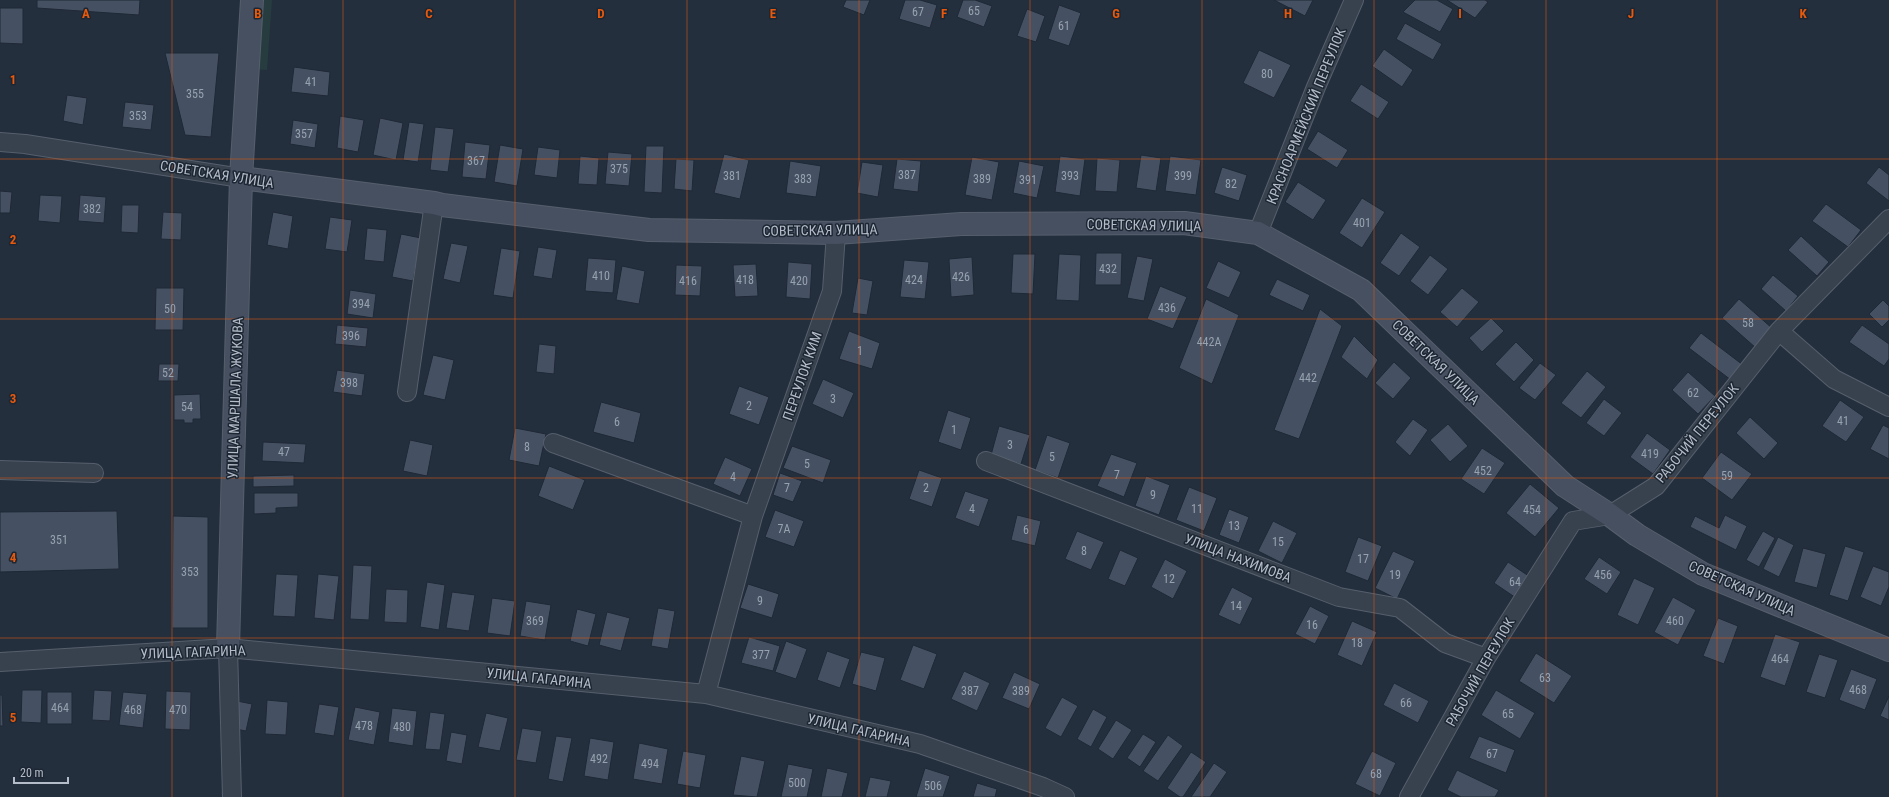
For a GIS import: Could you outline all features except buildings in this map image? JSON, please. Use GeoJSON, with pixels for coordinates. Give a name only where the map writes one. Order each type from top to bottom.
{"type":"FeatureCollection","features":[{"type":"Feature","properties":{"kind":"street","name":"УЛИЦА МАРШАЛА ЖУКОВА"},"geometry":{"type":"LineString","coordinates":[[232,797],[228,648],[241,178],[252,0]]}},
{"type":"Feature","properties":{"kind":"street","name":"КРАСНОАРМЕЙСКИЙ ПЕРЕУЛОК"},"geometry":{"type":"LineString","coordinates":[[1258,233],[1316,87],[1354,0]]}},
{"type":"Feature","properties":{"kind":"street","name":"СОВЕТСКАЯ УЛИЦА"},"geometry":{"type":"LineString","coordinates":[[0,142],[25,144],[241,178],[442,205],[649,230],[836,233],[961,224],[1184,223],[1258,233],[1361,290],[1565,486],[1610,515],[1637,535],[1703,574],[1889,650]]}},
{"type":"Feature","properties":{"kind":"street"},"geometry":{"type":"LineString","coordinates":[[407,392],[434,203]]}},
{"type":"Feature","properties":{"kind":"street","name":"РАБОЧИЙ ПЕРЕУЛОК"},"geometry":{"type":"LineString","coordinates":[[1409,797],[1486,658],[1573,521],[1610,515],[1656,486],[1779,331],[1889,219]]}},
{"type":"Feature","properties":{"kind":"street","name":"ПЕРЕУЛОК КИМ"},"geometry":{"type":"LineString","coordinates":[[706,694],[753,516],[832,291],[836,233]]}},
{"type":"Feature","properties":{"kind":"street"},"geometry":{"type":"LineString","coordinates":[[1779,331],[1834,378],[1889,407]]}},
{"type":"Feature","properties":{"kind":"street"},"geometry":{"type":"LineString","coordinates":[[553,443],[753,516]]}},
{"type":"Feature","properties":{"kind":"street","name":"УЛИЦА НАХИМОВА"},"geometry":{"type":"LineString","coordinates":[[986,461],[1339,597],[1400,608],[1445,643],[1486,658]]}},
{"type":"Feature","properties":{"kind":"street"},"geometry":{"type":"LineString","coordinates":[[0,470],[94,473]]}},
{"type":"Feature","properties":{"kind":"street","name":"УЛИЦА ГАГАРИНА"},"geometry":{"type":"LineString","coordinates":[[0,662],[228,648],[706,694],[920,744],[1036,784],[1065,797]]}},
{"type":"Feature","properties":{"kind":"green space"},"geometry":{"type":"Polygon","coordinates":[[[256,0],[272,0],[267,70],[252,69],[256,0]]]}}]}
